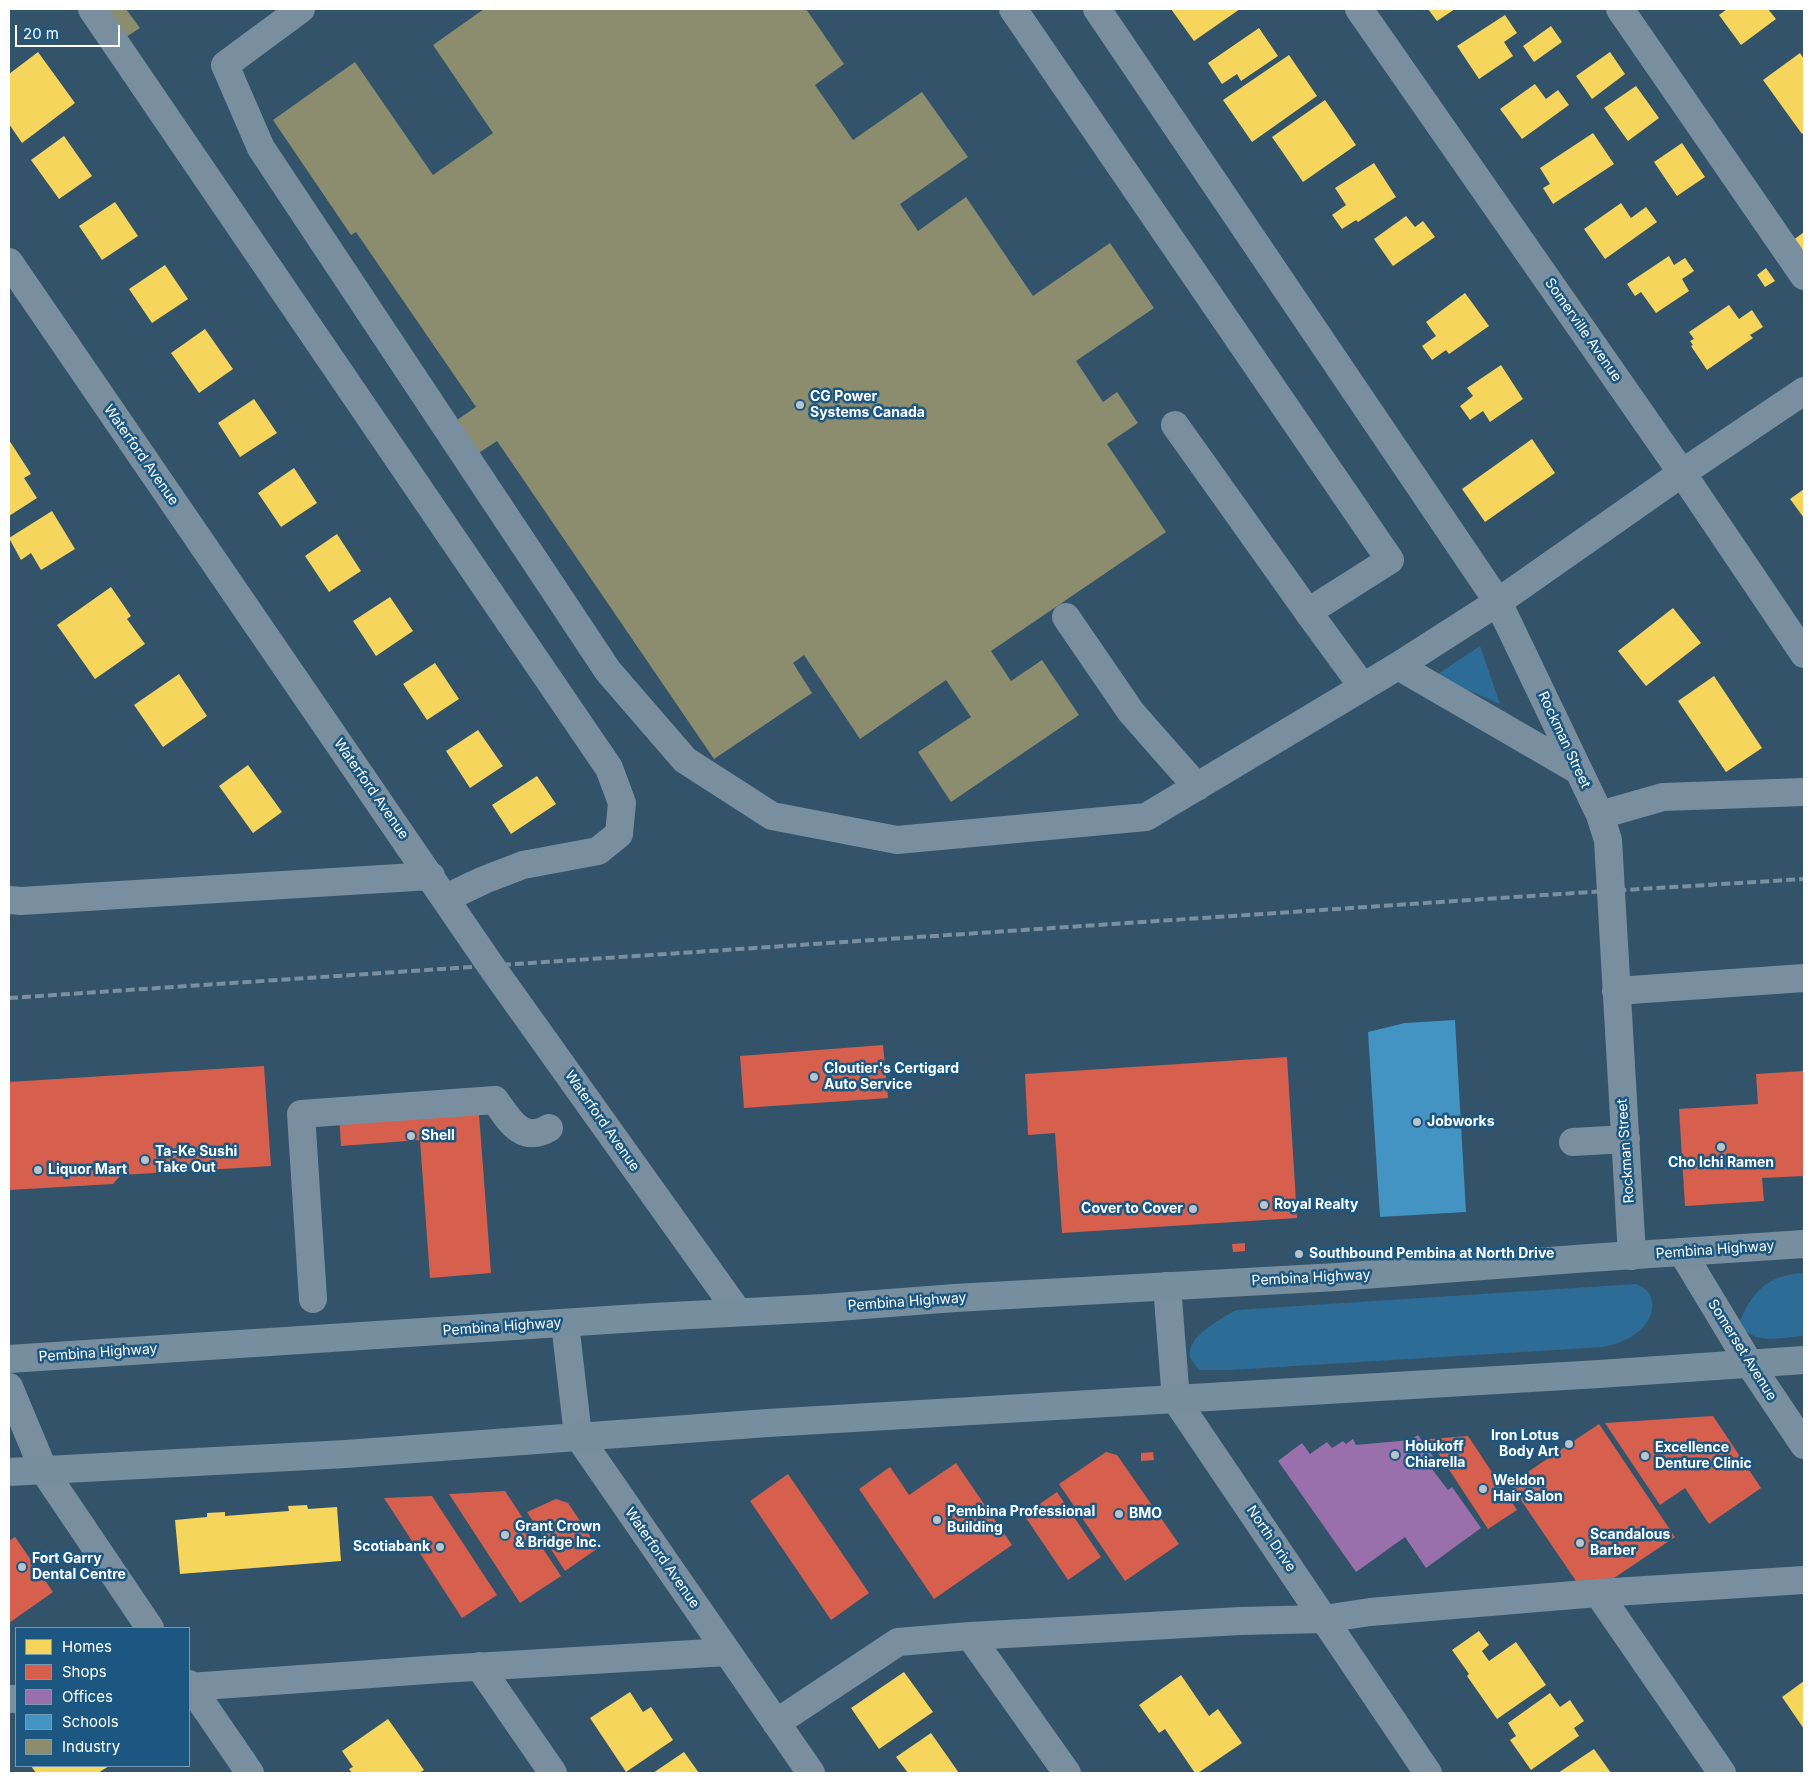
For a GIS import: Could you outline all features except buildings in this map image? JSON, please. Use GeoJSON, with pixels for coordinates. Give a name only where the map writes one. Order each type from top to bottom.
{"type":"FeatureCollection","features":[{"type":"Feature","properties":{"kind":"main road","name":"Pembina Highway"},"geometry":{"type":"LineString","coordinates":[[9,1359],[738,1312],[833,1308],[955,1298],[1347,1276],[1804,1244]]}},
{"type":"Feature","properties":{"kind":"main road"},"geometry":{"type":"LineString","coordinates":[[9,1472],[346,1454],[768,1423],[1590,1375],[1804,1360]]}},
{"type":"Feature","properties":{"kind":"street"},"geometry":{"type":"LineString","coordinates":[[92,9],[609,768],[622,803],[619,834],[598,851],[523,866],[484,880],[446,898]]}},
{"type":"Feature","properties":{"kind":"street"},"geometry":{"type":"LineString","coordinates":[[300,9],[225,65],[261,148],[608,671],[685,760],[772,816],[897,840],[1146,817],[1398,666],[1498,602],[1682,473],[1804,391]]}},
{"type":"Feature","properties":{"kind":"street"},"geometry":{"type":"LineString","coordinates":[[1013,9],[1390,560],[1308,612]]}},
{"type":"Feature","properties":{"kind":"street","name":"Rockman Street"},"geometry":{"type":"LineString","coordinates":[[1098,9],[1498,602],[1600,815],[1608,840],[1632,1256]]}},
{"type":"Feature","properties":{"kind":"street","name":"Somerville Avenue"},"geometry":{"type":"LineString","coordinates":[[1359,9],[1682,473],[1804,654]]}},
{"type":"Feature","properties":{"kind":"street"},"geometry":{"type":"LineString","coordinates":[[1620,9],[1804,276]]}},
{"type":"Feature","properties":{"kind":"street","name":"Waterford Avenue"},"geometry":{"type":"LineString","coordinates":[[9,262],[491,966],[738,1312]]}},
{"type":"Feature","properties":{"kind":"street"},"geometry":{"type":"LineString","coordinates":[[1175,425],[1363,687]]}},
{"type":"Feature","properties":{"kind":"street"},"geometry":{"type":"LineString","coordinates":[[1066,617],[1131,712],[1197,787]]}},
{"type":"Feature","properties":{"kind":"street"},"geometry":{"type":"LineString","coordinates":[[1398,666],[1579,771]]}},
{"type":"Feature","properties":{"kind":"street"},"geometry":{"type":"LineString","coordinates":[[1600,815],[1663,797],[1804,792]]}},
{"type":"Feature","properties":{"kind":"street"},"geometry":{"type":"LineString","coordinates":[[9,900],[21,901],[431,876]]}},
{"type":"Feature","properties":{"kind":"street"},"geometry":{"type":"LineString","coordinates":[[1616,991],[1804,978]]}},
{"type":"Feature","properties":{"kind":"street"},"geometry":{"type":"LineString","coordinates":[[313,1299],[301,1114],[495,1100],[518,1130],[531,1134],[541,1133],[549,1128]]}},
{"type":"Feature","properties":{"kind":"street"},"geometry":{"type":"LineString","coordinates":[[1573,1142],[1626,1139]]}},
{"type":"Feature","properties":{"kind":"street","name":"Somerset Avenue"},"geometry":{"type":"LineString","coordinates":[[1682,1252],[1748,1364],[1804,1445]]}},
{"type":"Feature","properties":{"kind":"street","name":"North Drive"},"geometry":{"type":"LineString","coordinates":[[1167,1286],[1176,1400],[1428,1773]]}},
{"type":"Feature","properties":{"kind":"street","name":"Waterford Avenue"},"geometry":{"type":"LineString","coordinates":[[564,1323],[578,1436],[811,1773]]}},
{"type":"Feature","properties":{"kind":"street"},"geometry":{"type":"LineString","coordinates":[[9,1387],[44,1471],[149,1627]]}},
{"type":"Feature","properties":{"kind":"street"},"geometry":{"type":"LineString","coordinates":[[776,1723],[898,1642],[970,1636],[1240,1621],[1324,1619],[1370,1612],[1598,1593],[1804,1580]]}},
{"type":"Feature","properties":{"kind":"street"},"geometry":{"type":"LineString","coordinates":[[1598,1593],[1722,1773]]}},
{"type":"Feature","properties":{"kind":"street"},"geometry":{"type":"LineString","coordinates":[[970,1636],[1067,1773]]}},
{"type":"Feature","properties":{"kind":"street"},"geometry":{"type":"LineString","coordinates":[[190,1686],[479,1666],[727,1652]]}},
{"type":"Feature","properties":{"kind":"street"},"geometry":{"type":"LineString","coordinates":[[479,1666],[553,1773]]}},
{"type":"Feature","properties":{"kind":"street"},"geometry":{"type":"LineString","coordinates":[[190,1687],[250,1773]]}},
{"type":"Feature","properties":{"kind":"shaded area"},"geometry":{"type":"Polygon","coordinates":[[[1480,646],[1500,704],[1435,676],[1480,646]]]}},
{"type":"Feature","properties":{"kind":"shaded area"},"geometry":{"type":"Polygon","coordinates":[[[1804,1273],[1804,1336],[1768,1339],[1751,1334],[1744,1329],[1740,1321],[1757,1292],[1781,1277],[1804,1273]]]}},
{"type":"Feature","properties":{"kind":"shaded area"},"geometry":{"type":"Polygon","coordinates":[[[1636,1284],[1649,1293],[1652,1299],[1652,1312],[1649,1319],[1631,1337],[1604,1347],[1230,1370],[1199,1370],[1190,1357],[1190,1350],[1199,1335],[1214,1323],[1236,1310],[1636,1284]]]}},
{"type":"Feature","properties":{"kind":"railway"},"geometry":{"type":"LineString","coordinates":[[9,998],[1804,879]]}},
{"type":"Feature","properties":{"kind":"place","name":"CG Power Systems Canada"},"geometry":{"type":"Point","coordinates":[800,405]}},
{"type":"Feature","properties":{"kind":"place","name":"Cloutier's Certigard Auto Service"},"geometry":{"type":"Point","coordinates":[814,1077]}},
{"type":"Feature","properties":{"kind":"place","name":"Jobworks"},"geometry":{"type":"Point","coordinates":[1417,1122]}},
{"type":"Feature","properties":{"kind":"place","name":"Shell"},"geometry":{"type":"Point","coordinates":[411,1136]}},
{"type":"Feature","properties":{"kind":"place","name":"Cho Ichi Ramen"},"geometry":{"type":"Point","coordinates":[1721,1147]}},
{"type":"Feature","properties":{"kind":"place","name":"Ta-Ke Sushi Take Out"},"geometry":{"type":"Point","coordinates":[145,1160]}},
{"type":"Feature","properties":{"kind":"place","name":"Liquor Mart"},"geometry":{"type":"Point","coordinates":[38,1170]}},
{"type":"Feature","properties":{"kind":"place","name":"Royal Realty"},"geometry":{"type":"Point","coordinates":[1264,1205]}},
{"type":"Feature","properties":{"kind":"place","name":"Cover to Cover"},"geometry":{"type":"Point","coordinates":[1193,1209]}},
{"type":"Feature","properties":{"kind":"place","name":"Southbound Pembina at North Drive"},"geometry":{"type":"Point","coordinates":[1299,1254]}},
{"type":"Feature","properties":{"kind":"place","name":"Iron Lotus Body Art"},"geometry":{"type":"Point","coordinates":[1569,1444]}},
{"type":"Feature","properties":{"kind":"place","name":"Holukoff Chiarella"},"geometry":{"type":"Point","coordinates":[1395,1455]}},
{"type":"Feature","properties":{"kind":"place","name":"Excellence Denture Clinic"},"geometry":{"type":"Point","coordinates":[1645,1456]}},
{"type":"Feature","properties":{"kind":"place","name":"Weldon Hair Salon"},"geometry":{"type":"Point","coordinates":[1483,1489]}},
{"type":"Feature","properties":{"kind":"place","name":"BMO"},"geometry":{"type":"Point","coordinates":[1119,1514]}},
{"type":"Feature","properties":{"kind":"place","name":"Pembina Professional Building"},"geometry":{"type":"Point","coordinates":[937,1520]}},
{"type":"Feature","properties":{"kind":"place","name":"Grant Crown & Bridge Inc."},"geometry":{"type":"Point","coordinates":[505,1535]}},
{"type":"Feature","properties":{"kind":"place","name":"Scandalous Barber"},"geometry":{"type":"Point","coordinates":[1580,1543]}},
{"type":"Feature","properties":{"kind":"place","name":"Scotiabank"},"geometry":{"type":"Point","coordinates":[440,1547]}},
{"type":"Feature","properties":{"kind":"place","name":"Fort Garry Dental Centre"},"geometry":{"type":"Point","coordinates":[22,1567]}}]}
